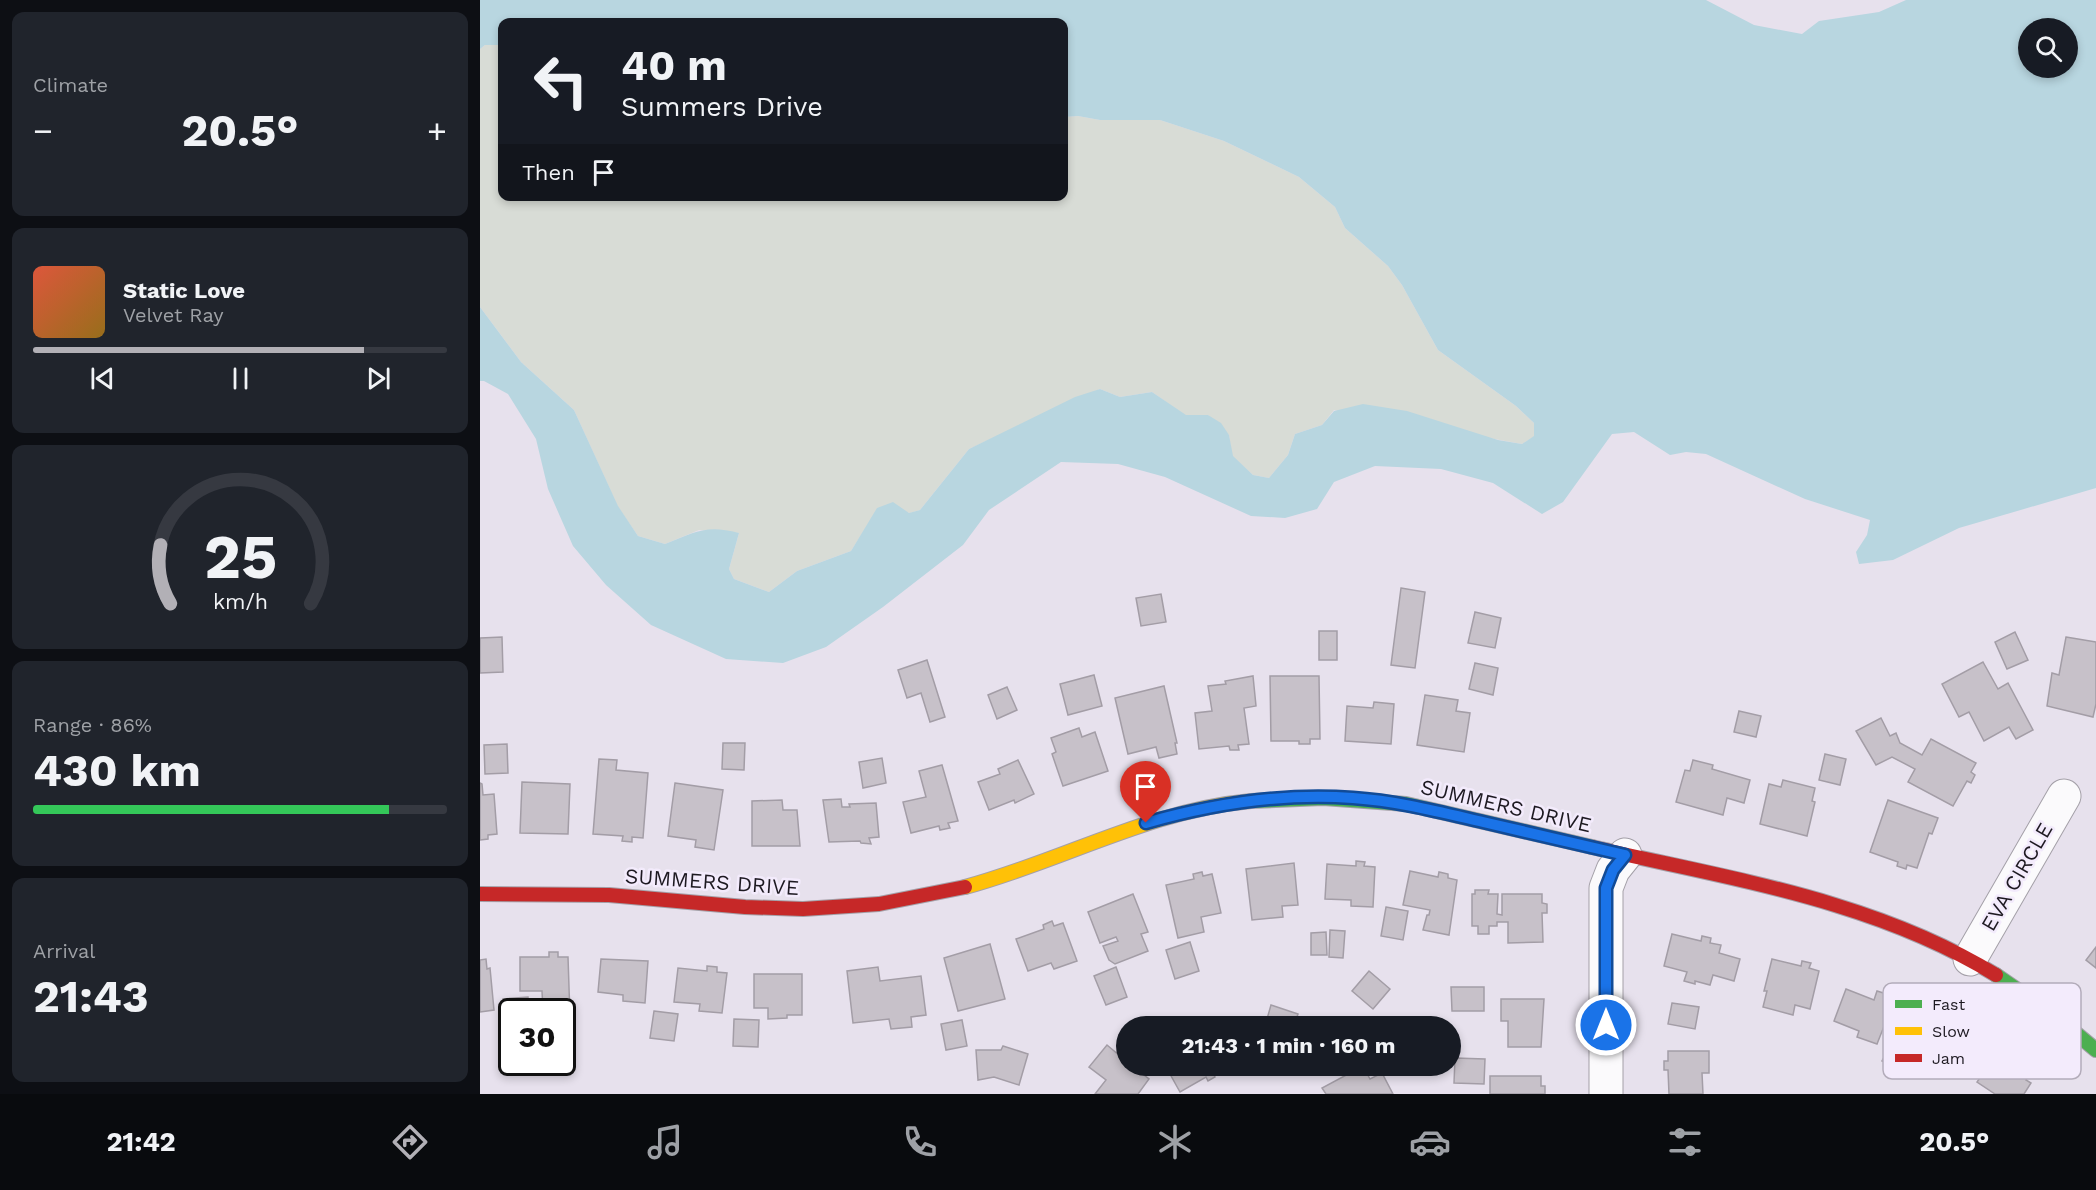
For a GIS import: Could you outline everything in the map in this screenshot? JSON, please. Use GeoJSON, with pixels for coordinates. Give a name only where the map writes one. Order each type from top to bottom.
{"type":"FeatureCollection","features":[{"type":"Feature","properties":{"kind":"street","name":"EVA CIRCLE"},"geometry":{"type":"LineString","coordinates":[[1970,959],[2064,796]]}},
{"type":"Feature","properties":{"kind":"street","name":"SUMMERS DRIVE"},"geometry":{"type":"LineString","coordinates":[[480,894],[543,892],[628,897],[741,908],[802,910],[863,906],[995,879],[1126,829],[1186,812],[1248,801],[1310,797],[1353,798],[1406,804],[1768,888],[1851,910],[1912,932],[1970,959],[2011,983]]}},
{"type":"Feature","properties":{"kind":"street"},"geometry":{"type":"LineString","coordinates":[[1606,1094],[1606,888],[1613,870],[1625,855]]}},
{"type":"Feature","properties":{"kind":"street","name":"SUMMERS DRIVE"},"geometry":{"type":"LineString","coordinates":[[2081,1036],[2096,1050]]}},
{"type":"Feature","properties":{"kind":"shaded area"},"geometry":{"type":"Polygon","coordinates":[[[485,45],[498,45],[498,201],[1068,201],[1068,117],[1100,120],[1160,120],[1224,141],[1299,177],[1335,207],[1345,228],[1388,266],[1402,285],[1438,350],[1516,406],[1534,423],[1535,436],[1522,444],[1334,410],[1322,425],[1295,434],[1288,455],[1269,478],[1253,475],[1232,456],[1229,435],[1208,415],[1186,416],[1152,392],[1120,397],[1100,389],[969,449],[920,510],[910,513],[878,508],[851,551],[797,571],[769,592],[734,579],[729,569],[739,533],[699,530],[665,544],[638,536],[618,507],[574,410],[521,362],[480,307],[480,49],[485,45]]]}},
{"type":"Feature","properties":{"kind":"water"},"geometry":{"type":"Polygon","coordinates":[[[480,0],[1706,0],[1754,25],[1802,34],[1819,21],[1879,12],[1906,0],[2096,0],[2096,488],[1959,528],[1893,560],[1859,564],[1856,552],[1867,535],[1870,520],[1805,499],[1706,454],[1686,452],[1670,455],[1634,432],[1612,434],[1563,502],[1542,514],[1493,483],[1441,469],[1375,466],[1334,482],[1317,509],[1285,518],[1251,516],[1165,477],[1118,464],[1061,462],[989,510],[963,545],[883,607],[826,647],[783,663],[726,659],[651,625],[606,585],[573,546],[548,489],[536,439],[508,394],[480,381],[480,307],[521,362],[574,410],[618,506],[638,536],[665,544],[709,529],[739,533],[729,569],[734,579],[769,592],[797,571],[851,551],[877,508],[893,502],[909,513],[920,510],[969,449],[1075,397],[1100,389],[1120,397],[1152,392],[1186,415],[1208,415],[1221,423],[1229,435],[1233,456],[1253,475],[1269,478],[1288,455],[1295,434],[1322,425],[1334,411],[1363,404],[1407,411],[1498,440],[1522,444],[1534,436],[1534,423],[1516,406],[1438,350],[1402,285],[1388,266],[1345,228],[1335,207],[1299,177],[1224,141],[1160,120],[1100,120],[1068,117],[1068,18],[498,18],[498,45],[485,45],[480,49],[480,0]]]}},
{"type":"Feature","properties":{"kind":"building"},"geometry":{"type":"Polygon","coordinates":[[[1401,588],[1425,592],[1415,668],[1391,665],[1401,588]]]}},
{"type":"Feature","properties":{"kind":"building"},"geometry":{"type":"Polygon","coordinates":[[[1161,594],[1166,622],[1141,626],[1136,598],[1161,594]]]}},
{"type":"Feature","properties":{"kind":"building"},"geometry":{"type":"Polygon","coordinates":[[[1475,612],[1501,618],[1495,648],[1468,643],[1475,612]]]}},
{"type":"Feature","properties":{"kind":"building"},"geometry":{"type":"Polygon","coordinates":[[[1319,631],[1337,631],[1337,660],[1319,660],[1319,631]]]}},
{"type":"Feature","properties":{"kind":"building"},"geometry":{"type":"Polygon","coordinates":[[[2015,632],[2028,660],[2007,669],[1995,642],[2015,632]]]}},
{"type":"Feature","properties":{"kind":"building"},"geometry":{"type":"Polygon","coordinates":[[[502,637],[503,672],[480,673],[480,638],[502,637]]]}},
{"type":"Feature","properties":{"kind":"building"},"geometry":{"type":"Polygon","coordinates":[[[2066,637],[2096,642],[2096,704],[2093,717],[2047,706],[2052,673],[2059,675],[2066,637]]]}},
{"type":"Feature","properties":{"kind":"building"},"geometry":{"type":"Polygon","coordinates":[[[927,660],[945,717],[930,722],[921,693],[907,698],[898,670],[927,660]]]}},
{"type":"Feature","properties":{"kind":"building"},"geometry":{"type":"Polygon","coordinates":[[[1983,662],[1998,689],[2008,683],[2033,730],[2016,739],[2009,727],[1984,741],[1969,712],[1959,717],[1942,684],[1983,662]]]}},
{"type":"Feature","properties":{"kind":"building"},"geometry":{"type":"Polygon","coordinates":[[[1475,663],[1498,668],[1493,695],[1469,689],[1475,663]]]}},
{"type":"Feature","properties":{"kind":"building"},"geometry":{"type":"Polygon","coordinates":[[[1094,675],[1102,706],[1068,715],[1060,684],[1094,675]]]}},
{"type":"Feature","properties":{"kind":"building"},"geometry":{"type":"Polygon","coordinates":[[[1253,676],[1256,706],[1244,708],[1249,744],[1238,745],[1239,750],[1230,750],[1229,746],[1199,749],[1195,713],[1212,711],[1208,686],[1226,684],[1225,681],[1253,676]]]}},
{"type":"Feature","properties":{"kind":"building"},"geometry":{"type":"Polygon","coordinates":[[[1270,676],[1319,676],[1320,739],[1310,739],[1310,744],[1299,744],[1299,741],[1271,741],[1270,676]]]}},
{"type":"Feature","properties":{"kind":"building"},"geometry":{"type":"Polygon","coordinates":[[[1164,686],[1177,743],[1175,743],[1177,754],[1159,758],[1156,747],[1128,754],[1115,698],[1164,686]]]}},
{"type":"Feature","properties":{"kind":"building"},"geometry":{"type":"Polygon","coordinates":[[[1007,687],[1017,710],[997,719],[988,695],[1007,687]]]}},
{"type":"Feature","properties":{"kind":"building"},"geometry":{"type":"Polygon","coordinates":[[[1425,695],[1458,700],[1456,711],[1470,713],[1464,752],[1417,745],[1425,695]]]}},
{"type":"Feature","properties":{"kind":"building"},"geometry":{"type":"Polygon","coordinates":[[[1374,702],[1394,704],[1391,744],[1345,741],[1347,706],[1373,708],[1374,702]]]}},
{"type":"Feature","properties":{"kind":"building"},"geometry":{"type":"Polygon","coordinates":[[[1739,711],[1761,716],[1756,737],[1734,732],[1739,711]]]}},
{"type":"Feature","properties":{"kind":"building"},"geometry":{"type":"Polygon","coordinates":[[[1881,718],[1890,736],[1896,733],[1900,743],[1922,755],[1931,739],[1976,763],[1971,772],[1975,775],[1971,783],[1967,781],[1953,806],[1908,782],[1915,769],[1892,757],[1876,765],[1856,731],[1881,718]]]}},
{"type":"Feature","properties":{"kind":"building"},"geometry":{"type":"Polygon","coordinates":[[[1079,728],[1082,737],[1095,732],[1108,771],[1063,786],[1052,754],[1056,752],[1051,738],[1079,728]]]}},
{"type":"Feature","properties":{"kind":"building"},"geometry":{"type":"Polygon","coordinates":[[[723,743],[745,743],[744,770],[722,769],[723,743]]]}},
{"type":"Feature","properties":{"kind":"building"},"geometry":{"type":"Polygon","coordinates":[[[507,744],[508,773],[485,774],[484,745],[507,744]]]}},
{"type":"Feature","properties":{"kind":"building"},"geometry":{"type":"Polygon","coordinates":[[[1825,754],[1846,759],[1840,785],[1819,780],[1825,754]]]}},
{"type":"Feature","properties":{"kind":"building"},"geometry":{"type":"Polygon","coordinates":[[[882,758],[886,783],[863,788],[859,762],[882,758]]]}},
{"type":"Feature","properties":{"kind":"building"},"geometry":{"type":"Polygon","coordinates":[[[599,759],[617,760],[616,770],[648,773],[643,838],[632,837],[632,842],[622,841],[623,836],[593,834],[599,759]]]}},
{"type":"Feature","properties":{"kind":"building"},"geometry":{"type":"Polygon","coordinates":[[[1018,760],[1034,794],[1015,803],[1014,800],[989,810],[978,782],[1000,774],[998,769],[1018,760]]]}},
{"type":"Feature","properties":{"kind":"building"},"geometry":{"type":"Polygon","coordinates":[[[1693,760],[1713,765],[1712,769],[1750,780],[1744,803],[1727,798],[1723,815],[1676,802],[1685,770],[1690,771],[1693,760]]]}},
{"type":"Feature","properties":{"kind":"building"},"geometry":{"type":"Polygon","coordinates":[[[942,765],[958,821],[948,823],[950,828],[940,830],[939,826],[911,833],[903,802],[926,797],[919,771],[942,765]]]}},
{"type":"Feature","properties":{"kind":"building"},"geometry":{"type":"Polygon","coordinates":[[[1783,780],[1815,788],[1812,801],[1815,802],[1807,836],[1760,824],[1769,784],[1781,787],[1783,780]]]}},
{"type":"Feature","properties":{"kind":"building"},"geometry":{"type":"Polygon","coordinates":[[[522,782],[570,784],[568,834],[520,833],[522,782]]]}},
{"type":"Feature","properties":{"kind":"building"},"geometry":{"type":"Polygon","coordinates":[[[480,783],[483,795],[494,794],[497,834],[488,835],[488,839],[480,840],[480,783]]]}},
{"type":"Feature","properties":{"kind":"building"},"geometry":{"type":"Polygon","coordinates":[[[675,783],[723,790],[714,850],[695,847],[696,840],[668,836],[675,783]]]}},
{"type":"Feature","properties":{"kind":"building"},"geometry":{"type":"Polygon","coordinates":[[[841,799],[842,807],[850,807],[849,804],[876,803],[879,837],[869,838],[871,844],[860,841],[829,842],[823,800],[841,799]]]}},
{"type":"Feature","properties":{"kind":"building"},"geometry":{"type":"Polygon","coordinates":[[[782,800],[783,810],[797,810],[800,846],[752,846],[752,801],[782,800]]]}},
{"type":"Feature","properties":{"kind":"building"},"geometry":{"type":"Polygon","coordinates":[[[1888,800],[1938,818],[1932,834],[1929,833],[1917,868],[1907,865],[1906,869],[1897,866],[1898,862],[1870,852],[1888,800]]]}},
{"type":"Feature","properties":{"kind":"building"},"geometry":{"type":"Polygon","coordinates":[[[1356,861],[1365,862],[1364,866],[1375,867],[1373,907],[1351,906],[1351,900],[1325,899],[1327,864],[1356,866],[1356,861]]]}},
{"type":"Feature","properties":{"kind":"building"},"geometry":{"type":"Polygon","coordinates":[[[1294,863],[1298,905],[1282,906],[1283,917],[1252,920],[1246,869],[1294,863]]]}},
{"type":"Feature","properties":{"kind":"building"},"geometry":{"type":"Polygon","coordinates":[[[1410,871],[1438,877],[1439,872],[1448,874],[1448,878],[1457,880],[1449,935],[1423,930],[1430,910],[1403,905],[1410,871]]]}},
{"type":"Feature","properties":{"kind":"building"},"geometry":{"type":"Polygon","coordinates":[[[1202,872],[1203,876],[1212,874],[1221,913],[1201,917],[1204,932],[1178,938],[1166,885],[1194,879],[1193,874],[1202,872]]]}},
{"type":"Feature","properties":{"kind":"building"},"geometry":{"type":"Polygon","coordinates":[[[1475,890],[1489,890],[1488,894],[1498,894],[1497,914],[1502,915],[1502,894],[1542,894],[1542,903],[1547,904],[1547,913],[1542,913],[1543,942],[1508,943],[1508,922],[1497,922],[1497,926],[1489,926],[1489,934],[1478,934],[1478,926],[1472,926],[1472,894],[1475,894],[1475,890]]]}},
{"type":"Feature","properties":{"kind":"building"},"geometry":{"type":"Polygon","coordinates":[[[1133,894],[1148,932],[1141,934],[1148,951],[1115,964],[1109,960],[1103,946],[1118,941],[1116,937],[1100,943],[1088,912],[1133,894]]]}},
{"type":"Feature","properties":{"kind":"building"},"geometry":{"type":"Polygon","coordinates":[[[1386,907],[1408,911],[1403,940],[1381,936],[1386,907]]]}},
{"type":"Feature","properties":{"kind":"building"},"geometry":{"type":"Polygon","coordinates":[[[1052,921],[1054,926],[1063,923],[1077,961],[1054,969],[1051,963],[1028,971],[1016,939],[1044,929],[1043,925],[1052,921]]]}},
{"type":"Feature","properties":{"kind":"building"},"geometry":{"type":"Polygon","coordinates":[[[1330,930],[1345,931],[1343,958],[1329,957],[1330,930]]]}},
{"type":"Feature","properties":{"kind":"building"},"geometry":{"type":"Polygon","coordinates":[[[1326,932],[1327,955],[1311,955],[1311,933],[1326,932]]]}},
{"type":"Feature","properties":{"kind":"building"},"geometry":{"type":"Polygon","coordinates":[[[1672,934],[1701,941],[1702,936],[1711,938],[1710,943],[1721,945],[1719,953],[1740,959],[1734,981],[1713,975],[1710,985],[1695,981],[1695,984],[1684,981],[1687,972],[1664,966],[1672,934]]]}},
{"type":"Feature","properties":{"kind":"building"},"geometry":{"type":"Polygon","coordinates":[[[1190,942],[1199,971],[1175,979],[1166,950],[1190,942]]]}},
{"type":"Feature","properties":{"kind":"building"},"geometry":{"type":"Polygon","coordinates":[[[990,944],[1005,999],[958,1011],[944,958],[990,944]]]}},
{"type":"Feature","properties":{"kind":"building"},"geometry":{"type":"Polygon","coordinates":[[[2096,947],[2096,968],[2086,960],[2096,947]]]}},
{"type":"Feature","properties":{"kind":"building"},"geometry":{"type":"Polygon","coordinates":[[[549,952],[558,952],[558,957],[568,957],[569,998],[542,998],[542,991],[520,991],[520,957],[549,957],[549,952]]]}},
{"type":"Feature","properties":{"kind":"building"},"geometry":{"type":"Polygon","coordinates":[[[486,959],[487,969],[490,968],[494,1010],[480,1012],[480,960],[486,959]]]}},
{"type":"Feature","properties":{"kind":"building"},"geometry":{"type":"Polygon","coordinates":[[[601,959],[648,961],[645,1003],[623,1001],[623,995],[598,992],[601,959]]]}},
{"type":"Feature","properties":{"kind":"building"},"geometry":{"type":"Polygon","coordinates":[[[1772,959],[1801,966],[1802,961],[1811,963],[1809,968],[1819,971],[1810,1009],[1795,1005],[1793,1015],[1763,1007],[1767,991],[1764,991],[1772,959]]]}},
{"type":"Feature","properties":{"kind":"building"},"geometry":{"type":"Polygon","coordinates":[[[707,966],[717,967],[717,972],[727,973],[722,1013],[699,1011],[700,1004],[674,1002],[678,968],[707,971],[707,966]]]}},
{"type":"Feature","properties":{"kind":"building"},"geometry":{"type":"Polygon","coordinates":[[[878,967],[880,981],[921,976],[926,1015],[911,1017],[912,1027],[891,1029],[889,1019],[853,1023],[847,971],[878,967]]]}},
{"type":"Feature","properties":{"kind":"building"},"geometry":{"type":"Polygon","coordinates":[[[1116,967],[1127,997],[1106,1005],[1094,976],[1116,967]]]}},
{"type":"Feature","properties":{"kind":"building"},"geometry":{"type":"Polygon","coordinates":[[[1369,971],[1390,989],[1373,1009],[1352,991],[1369,971]]]}},
{"type":"Feature","properties":{"kind":"building"},"geometry":{"type":"Polygon","coordinates":[[[754,974],[802,974],[802,1015],[768,1019],[768,1008],[754,1008],[754,974]]]}},
{"type":"Feature","properties":{"kind":"building"},"geometry":{"type":"Polygon","coordinates":[[[1451,987],[1484,987],[1484,1011],[1452,1011],[1451,987]]]}},
{"type":"Feature","properties":{"kind":"building"},"geometry":{"type":"Polygon","coordinates":[[[1846,989],[1874,1000],[1877,991],[1883,993],[1883,1029],[1877,1044],[1857,1037],[1859,1031],[1834,1021],[1846,989]]]}},
{"type":"Feature","properties":{"kind":"building"},"geometry":{"type":"Polygon","coordinates":[[[1501,999],[1544,999],[1541,1047],[1508,1047],[1508,1021],[1501,1021],[1501,999]]]}},
{"type":"Feature","properties":{"kind":"building"},"geometry":{"type":"Polygon","coordinates":[[[1672,1003],[1699,1007],[1695,1029],[1668,1024],[1672,1003]]]}},
{"type":"Feature","properties":{"kind":"building"},"geometry":{"type":"Polygon","coordinates":[[[1271,1005],[1298,1014],[1297,1016],[1268,1016],[1271,1005]]]}},
{"type":"Feature","properties":{"kind":"building"},"geometry":{"type":"Polygon","coordinates":[[[654,1011],[678,1014],[674,1041],[650,1038],[654,1011]]]}},
{"type":"Feature","properties":{"kind":"building"},"geometry":{"type":"Polygon","coordinates":[[[734,1019],[759,1020],[758,1047],[733,1046],[734,1019]]]}},
{"type":"Feature","properties":{"kind":"building"},"geometry":{"type":"Polygon","coordinates":[[[962,1020],[967,1046],[946,1050],[941,1024],[962,1020]]]}},
{"type":"Feature","properties":{"kind":"building"},"geometry":{"type":"Polygon","coordinates":[[[1107,1045],[1116,1053],[1116,1076],[1145,1076],[1149,1079],[1138,1094],[1095,1094],[1106,1080],[1089,1067],[1107,1045]]]}},
{"type":"Feature","properties":{"kind":"building"},"geometry":{"type":"Polygon","coordinates":[[[1003,1046],[1028,1054],[1019,1085],[994,1077],[978,1080],[976,1050],[1001,1050],[1003,1046]]]}},
{"type":"Feature","properties":{"kind":"building"},"geometry":{"type":"Polygon","coordinates":[[[1668,1051],[1709,1051],[1709,1073],[1702,1073],[1703,1094],[1669,1094],[1668,1070],[1664,1070],[1664,1061],[1668,1061],[1668,1051]]]}},
{"type":"Feature","properties":{"kind":"building"},"geometry":{"type":"Polygon","coordinates":[[[1461,1058],[1485,1059],[1484,1084],[1454,1083],[1454,1076],[1461,1076],[1461,1058]]]}},
{"type":"Feature","properties":{"kind":"building"},"geometry":{"type":"Polygon","coordinates":[[[1171,1076],[1215,1077],[1208,1081],[1206,1077],[1180,1092],[1171,1076]]]}},
{"type":"Feature","properties":{"kind":"building"},"geometry":{"type":"Polygon","coordinates":[[[1344,1076],[1368,1076],[1370,1079],[1384,1076],[1393,1094],[1326,1094],[1322,1088],[1344,1076]]]}},
{"type":"Feature","properties":{"kind":"building"},"geometry":{"type":"Polygon","coordinates":[[[1490,1076],[1541,1076],[1541,1086],[1545,1086],[1545,1094],[1490,1094],[1490,1076]]]}},
{"type":"Feature","properties":{"kind":"building"},"geometry":{"type":"Polygon","coordinates":[[[1979,1079],[2027,1079],[2031,1083],[2024,1094],[1995,1094],[1977,1082],[1979,1079]]]}},
{"type":"Feature","properties":{"kind":"traffic: fast"},"geometry":{"type":"LineString","coordinates":[[1251,801],[1323,798],[1406,804],[1592,847]]}},
{"type":"Feature","properties":{"kind":"traffic: fast"},"geometry":{"type":"LineString","coordinates":[[1996,975],[2008,983]]}},
{"type":"Feature","properties":{"kind":"traffic: fast"},"geometry":{"type":"LineString","coordinates":[[2081,1038],[2096,1050]]}},
{"type":"Feature","properties":{"kind":"traffic: slow"},"geometry":{"type":"LineString","coordinates":[[965,887],[1142,825],[1214,806],[1251,801]]}},
{"type":"Feature","properties":{"kind":"traffic: jam"},"geometry":{"type":"LineString","coordinates":[[1592,847],[1748,882],[1851,910],[1949,949],[1996,975]]}},
{"type":"Feature","properties":{"kind":"traffic: jam"},"geometry":{"type":"LineString","coordinates":[[480,894],[609,895],[745,907],[803,909],[879,904],[965,887]]}},
{"type":"Feature","properties":{"kind":"route"},"geometry":{"type":"LineString","coordinates":[[1146,823],[1186,812],[1248,801],[1310,797],[1353,798],[1406,804],[1625,855],[1613,870],[1606,888],[1606,1025]]}}]}
